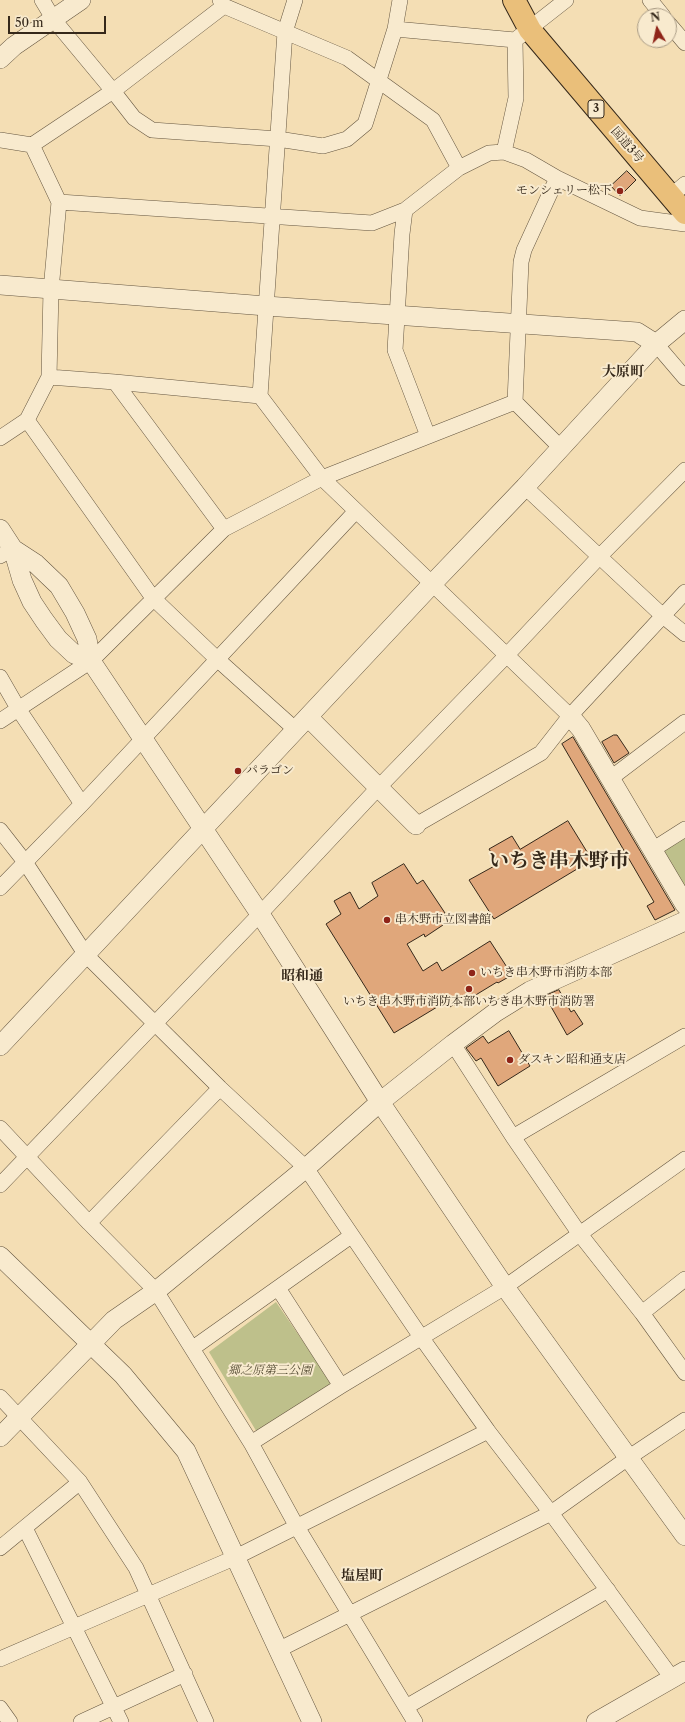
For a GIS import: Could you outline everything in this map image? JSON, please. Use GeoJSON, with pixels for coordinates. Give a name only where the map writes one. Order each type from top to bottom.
{"type":"FeatureCollection","features":[{"type":"Feature","properties":{"kind":"highway","name":"国道3号"},"geometry":{"type":"LineString","coordinates":[[514,0],[523,35],[678,190],[685,213]]}},
{"type":"Feature","properties":{"kind":"street"},"geometry":{"type":"LineString","coordinates":[[42,0],[54,20],[134,118],[152,130],[278,139],[323,146],[347,139],[365,124],[395,28],[400,0]]}},
{"type":"Feature","properties":{"kind":"street"},"geometry":{"type":"LineString","coordinates":[[0,59],[14,46],[54,20],[81,0]]}},
{"type":"Feature","properties":{"kind":"street"},"geometry":{"type":"LineString","coordinates":[[295,0],[286,32],[260,396],[322,478],[433,583],[582,729],[685,905]]}},
{"type":"Feature","properties":{"kind":"street"},"geometry":{"type":"LineString","coordinates":[[395,28],[523,35],[566,0]]}},
{"type":"Feature","properties":{"kind":"street"},"geometry":{"type":"LineString","coordinates":[[650,0],[656,8]]}},
{"type":"Feature","properties":{"kind":"street"},"geometry":{"type":"LineString","coordinates":[[0,140],[32,145],[113,91],[222,3],[347,58],[378,79],[433,120],[459,168]]}},
{"type":"Feature","properties":{"kind":"street"},"geometry":{"type":"LineString","coordinates":[[677,34],[685,43]]}},
{"type":"Feature","properties":{"kind":"street"},"geometry":{"type":"LineString","coordinates":[[504,152],[516,98],[523,35]]}},
{"type":"Feature","properties":{"kind":"street"},"geometry":{"type":"LineString","coordinates":[[0,438],[27,420],[48,377],[52,290],[59,202],[32,145]]}},
{"type":"Feature","properties":{"kind":"street"},"geometry":{"type":"LineString","coordinates":[[59,202],[272,215],[372,223],[405,210],[459,168],[489,153],[504,152],[526,160],[557,178],[640,218],[685,224]]}},
{"type":"Feature","properties":{"kind":"street"},"geometry":{"type":"LineString","coordinates":[[557,178],[524,250],[521,262],[515,402],[560,447]]}},
{"type":"Feature","properties":{"kind":"street"},"geometry":{"type":"LineString","coordinates":[[405,210],[402,234],[395,350],[428,436]]}},
{"type":"Feature","properties":{"kind":"street"},"geometry":{"type":"LineString","coordinates":[[0,285],[266,306],[637,332],[656,344],[685,378]]}},
{"type":"Feature","properties":{"kind":"street"},"geometry":{"type":"LineString","coordinates":[[0,1046],[433,583],[525,487],[560,447],[656,344],[685,320]]}},
{"type":"Feature","properties":{"kind":"street"},"geometry":{"type":"LineString","coordinates":[[48,377],[260,396]]}},
{"type":"Feature","properties":{"kind":"street"},"geometry":{"type":"LineString","coordinates":[[115,382],[224,529]]}},
{"type":"Feature","properties":{"kind":"street"},"geometry":{"type":"LineString","coordinates":[[0,721],[19,710],[91,661],[224,529],[322,478],[515,402]]}},
{"type":"Feature","properties":{"kind":"street"},"geometry":{"type":"LineString","coordinates":[[27,420],[153,598],[216,659],[302,724],[378,788],[416,825],[541,753],[570,716],[685,592]]}},
{"type":"Feature","properties":{"kind":"street"},"geometry":{"type":"LineString","coordinates":[[0,1185],[600,556],[685,470]]}},
{"type":"Feature","properties":{"kind":"street"},"geometry":{"type":"LineString","coordinates":[[525,487],[663,616],[685,634]]}},
{"type":"Feature","properties":{"kind":"street"},"geometry":{"type":"LineString","coordinates":[[0,888],[82,804],[142,738],[356,511]]}},
{"type":"Feature","properties":{"kind":"street"},"geometry":{"type":"LineString","coordinates":[[0,529],[6,552],[22,580],[32,602],[44,620],[58,639],[74,654],[91,661]]}},
{"type":"Feature","properties":{"kind":"street"},"geometry":{"type":"LineString","coordinates":[[6,552],[36,564],[59,586],[75,613],[87,639],[91,661],[204,828],[380,1102],[505,1287],[685,1536]]}},
{"type":"Feature","properties":{"kind":"street"},"geometry":{"type":"LineString","coordinates":[[0,677],[19,710],[82,804]]}},
{"type":"Feature","properties":{"kind":"street"},"geometry":{"type":"LineString","coordinates":[[611,778],[685,722]]}},
{"type":"Feature","properties":{"kind":"street"},"geometry":{"type":"LineString","coordinates":[[652,850],[685,829]]}},
{"type":"Feature","properties":{"kind":"street"},"geometry":{"type":"LineString","coordinates":[[0,830],[25,862],[86,954],[220,1088],[306,1168],[351,1236],[488,1431],[608,1590],[678,1674],[596,1722]]}},
{"type":"Feature","properties":{"kind":"street"},"geometry":{"type":"LineString","coordinates":[[0,1436],[114,1320],[156,1291],[306,1168],[380,1102],[453,1044],[496,1012],[530,991],[685,921]]}},
{"type":"Feature","properties":{"kind":"street"},"geometry":{"type":"LineString","coordinates":[[514,1137],[685,1036]]}},
{"type":"Feature","properties":{"kind":"street"},"geometry":{"type":"LineString","coordinates":[[453,1044],[514,1137],[580,1233],[642,1313],[685,1373]]}},
{"type":"Feature","properties":{"kind":"street"},"geometry":{"type":"LineString","coordinates":[[89,1223],[220,1088]]}},
{"type":"Feature","properties":{"kind":"street"},"geometry":{"type":"LineString","coordinates":[[0,1128],[89,1223],[156,1291],[251,1442],[297,1527],[416,1722]]}},
{"type":"Feature","properties":{"kind":"street"},"geometry":{"type":"LineString","coordinates":[[251,1442],[340,1386],[505,1287],[685,1159]]}},
{"type":"Feature","properties":{"kind":"street"},"geometry":{"type":"LineString","coordinates":[[193,1348],[351,1236]]}},
{"type":"Feature","properties":{"kind":"street"},"geometry":{"type":"LineString","coordinates":[[0,1256],[123,1375],[186,1451],[234,1558],[312,1722]]}},
{"type":"Feature","properties":{"kind":"street"},"geometry":{"type":"LineString","coordinates":[[642,1313],[685,1279]]}},
{"type":"Feature","properties":{"kind":"street"},"geometry":{"type":"LineString","coordinates":[[278,1288],[340,1386]]}},
{"type":"Feature","properties":{"kind":"street"},"geometry":{"type":"LineString","coordinates":[[0,1397],[80,1482],[136,1568],[206,1722]]}},
{"type":"Feature","properties":{"kind":"street"},"geometry":{"type":"LineString","coordinates":[[278,1650],[551,1513],[628,1458],[685,1420]]}},
{"type":"Feature","properties":{"kind":"street"},"geometry":{"type":"LineString","coordinates":[[0,1659],[234,1558],[488,1431]]}},
{"type":"Feature","properties":{"kind":"street"},"geometry":{"type":"LineString","coordinates":[[0,1548],[80,1482]]}},
{"type":"Feature","properties":{"kind":"street"},"geometry":{"type":"LineString","coordinates":[[25,1528],[121,1722]]}},
{"type":"Feature","properties":{"kind":"street"},"geometry":{"type":"LineString","coordinates":[[406,1707],[608,1590]]}},
{"type":"Feature","properties":{"kind":"street"},"geometry":{"type":"LineString","coordinates":[[81,1722],[185,1674]]}},
{"type":"Feature","properties":{"kind":"street"},"geometry":{"type":"LineString","coordinates":[[0,1708],[10,1722]]}},
{"type":"Feature","properties":{"kind":"green space"},"geometry":{"type":"Polygon","coordinates":[[[685,835],[685,891],[663,854],[665,848],[685,835]]]}},
{"type":"Feature","properties":{"kind":"green space","name":"郷之原第三公園"},"geometry":{"type":"Polygon","coordinates":[[[276,1302],[335,1388],[258,1434],[209,1352],[276,1302]]]}},
{"type":"Feature","properties":{"kind":"building"},"geometry":{"type":"Polygon","coordinates":[[[627,171],[636,180],[620,196],[611,186],[627,171]]]}},
{"type":"Feature","properties":{"kind":"building"},"geometry":{"type":"Polygon","coordinates":[[[614,735],[617,735],[629,753],[614,763],[602,742],[614,735]]]}},
{"type":"Feature","properties":{"kind":"building"},"geometry":{"type":"Polygon","coordinates":[[[573,737],[675,910],[655,920],[647,906],[654,902],[562,744],[573,737]]]}},
{"type":"Feature","properties":{"kind":"building"},"geometry":{"type":"Polygon","coordinates":[[[568,821],[592,860],[494,919],[469,880],[498,864],[489,849],[512,836],[520,849],[568,821]]]}},
{"type":"Feature","properties":{"kind":"building"},"geometry":{"type":"Polygon","coordinates":[[[404,864],[417,884],[423,880],[445,913],[439,919],[443,925],[425,937],[424,934],[407,944],[423,971],[437,962],[442,971],[490,941],[512,975],[498,983],[497,982],[456,1007],[454,1004],[450,1007],[447,1001],[394,1033],[326,924],[341,914],[334,901],[350,892],[359,909],[378,896],[372,883],[404,864]]]}},
{"type":"Feature","properties":{"kind":"building"},"geometry":{"type":"Polygon","coordinates":[[[559,990],[571,1012],[574,1010],[583,1024],[567,1035],[545,996],[559,990]]]}},
{"type":"Feature","properties":{"kind":"building","name":"ダスキン昭和通支店"},"geometry":{"type":"Polygon","coordinates":[[[509,1031],[530,1066],[498,1086],[481,1058],[476,1061],[466,1048],[483,1036],[488,1043],[509,1031]]]}},
{"type":"Feature","properties":{"kind":"place","name":"モンシェリー松下"},"geometry":{"type":"Point","coordinates":[620,191]}},
{"type":"Feature","properties":{"kind":"place","name":"パラゴン"},"geometry":{"type":"Point","coordinates":[238,771]}},
{"type":"Feature","properties":{"kind":"place","name":"串木野市立図書館"},"geometry":{"type":"Point","coordinates":[387,920]}},
{"type":"Feature","properties":{"kind":"place","name":"いちき串木野市消防本部"},"geometry":{"type":"Point","coordinates":[472,973]}},
{"type":"Feature","properties":{"kind":"place","name":"いちき串木野市消防本部いちき串木野市消防署"},"geometry":{"type":"Point","coordinates":[469,989]}},
{"type":"Feature","properties":{"kind":"place","name":"ダスキン昭和通支店"},"geometry":{"type":"Point","coordinates":[510,1060]}},
{"type":"Feature","properties":{"kind":"district","name":"大原町"},"geometry":{"type":"Point","coordinates":[623,372]}},
{"type":"Feature","properties":{"kind":"district","name":"いちき串木野市"},"geometry":{"type":"Point","coordinates":[559,861]}},
{"type":"Feature","properties":{"kind":"district","name":"昭和通"},"geometry":{"type":"Point","coordinates":[302,976]}},
{"type":"Feature","properties":{"kind":"district","name":"塩屋町"},"geometry":{"type":"Point","coordinates":[362,1576]}}]}
